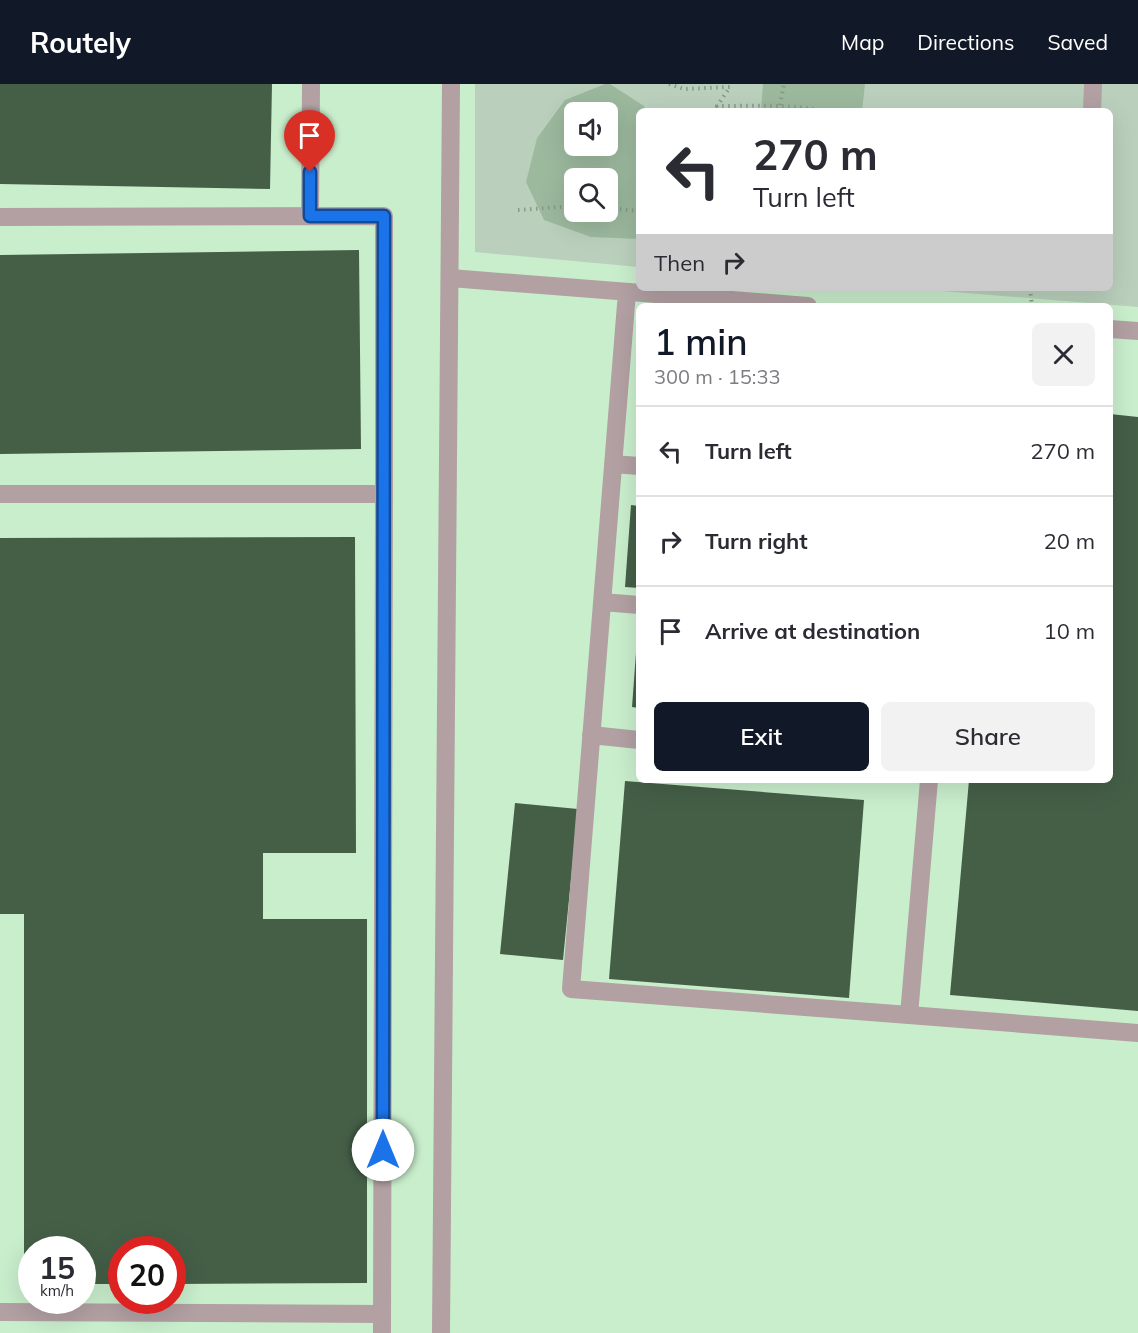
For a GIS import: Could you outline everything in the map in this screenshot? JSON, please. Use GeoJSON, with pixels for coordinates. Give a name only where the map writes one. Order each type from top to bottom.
{"type":"FeatureCollection","features":[{"type":"Feature","properties":{"kind":"street"},"geometry":{"type":"LineString","coordinates":[[310,216],[311,84]]}},
{"type":"Feature","properties":{"kind":"street"},"geometry":{"type":"LineString","coordinates":[[441,1333],[451,84]]}},
{"type":"Feature","properties":{"kind":"street"},"geometry":{"type":"LineString","coordinates":[[1092,108],[1093,84]]}},
{"type":"Feature","properties":{"kind":"street"},"geometry":{"type":"LineString","coordinates":[[0,217],[384,216],[382,1333]]}},
{"type":"Feature","properties":{"kind":"street"},"geometry":{"type":"LineString","coordinates":[[450,278],[769,303]]}},
{"type":"Feature","properties":{"kind":"street"},"geometry":{"type":"LineString","coordinates":[[627,292],[571,988],[1138,1034]]}},
{"type":"Feature","properties":{"kind":"street"},"geometry":{"type":"LineString","coordinates":[[1113,329],[1138,332]]}},
{"type":"Feature","properties":{"kind":"street"},"geometry":{"type":"LineString","coordinates":[[613,465],[636,466]]}},
{"type":"Feature","properties":{"kind":"street"},"geometry":{"type":"LineString","coordinates":[[0,494],[384,494]]}},
{"type":"Feature","properties":{"kind":"street"},"geometry":{"type":"LineString","coordinates":[[602,602],[636,605]]}},
{"type":"Feature","properties":{"kind":"street"},"geometry":{"type":"LineString","coordinates":[[591,735],[636,740]]}},
{"type":"Feature","properties":{"kind":"street"},"geometry":{"type":"LineString","coordinates":[[909,1015],[929,783]]}},
{"type":"Feature","properties":{"kind":"street"},"geometry":{"type":"LineString","coordinates":[[0,1312],[382,1314]]}},
{"type":"Feature","properties":{"kind":"path"},"geometry":{"type":"LineString","coordinates":[[669,84],[684,89],[730,87],[717,106],[780,105],[812,108]]}},
{"type":"Feature","properties":{"kind":"path"},"geometry":{"type":"LineString","coordinates":[[780,105],[784,84]]}},
{"type":"Feature","properties":{"kind":"path"},"geometry":{"type":"LineString","coordinates":[[518,210],[564,207]]}},
{"type":"Feature","properties":{"kind":"path"},"geometry":{"type":"LineString","coordinates":[[618,209],[636,212]]}},
{"type":"Feature","properties":{"kind":"shaded area"},"geometry":{"type":"Polygon","coordinates":[[[0,84],[1138,84],[1138,1333],[0,1333],[0,84]]]}},
{"type":"Feature","properties":{"kind":"shaded area"},"geometry":{"type":"Polygon","coordinates":[[[475,84],[1138,84],[1138,307],[1113,305],[1113,303],[942,291],[1113,291],[1113,108],[636,108],[636,267],[475,252],[475,84]]]}},
{"type":"Feature","properties":{"kind":"shaded area"},"geometry":{"type":"Polygon","coordinates":[[[610,84],[644,106],[645,108],[636,108],[636,239],[591,237],[544,220],[526,182],[537,138],[565,100],[610,84]]]}},
{"type":"Feature","properties":{"kind":"shaded area"},"geometry":{"type":"Polygon","coordinates":[[[763,84],[865,84],[862,108],[761,108],[763,84]]]}},
{"type":"Feature","properties":{"kind":"building"},"geometry":{"type":"Polygon","coordinates":[[[0,84],[272,84],[270,189],[0,184],[0,84]]]}},
{"type":"Feature","properties":{"kind":"building"},"geometry":{"type":"Polygon","coordinates":[[[359,250],[361,449],[0,454],[0,255],[359,250]]]}},
{"type":"Feature","properties":{"kind":"building"},"geometry":{"type":"Polygon","coordinates":[[[1113,414],[1138,417],[1138,1011],[950,995],[969,783],[1113,783],[1113,414]]]}},
{"type":"Feature","properties":{"kind":"building"},"geometry":{"type":"Polygon","coordinates":[[[631,505],[636,506],[636,588],[625,587],[631,505]]]}},
{"type":"Feature","properties":{"kind":"building"},"geometry":{"type":"Polygon","coordinates":[[[355,537],[356,853],[263,853],[263,919],[367,919],[367,1283],[186,1284],[186,1236],[108,1236],[108,1284],[96,1284],[96,1236],[24,1236],[24,914],[0,914],[0,538],[355,537]]]}},
{"type":"Feature","properties":{"kind":"building"},"geometry":{"type":"Polygon","coordinates":[[[636,653],[636,708],[632,707],[636,653]]]}},
{"type":"Feature","properties":{"kind":"building"},"geometry":{"type":"Polygon","coordinates":[[[625,781],[864,800],[849,998],[609,979],[625,781]]]}},
{"type":"Feature","properties":{"kind":"building"},"geometry":{"type":"Polygon","coordinates":[[[515,803],[578,809],[563,960],[500,954],[515,803]]]}},
{"type":"Feature","properties":{"kind":"route"},"geometry":{"type":"LineString","coordinates":[[310,172],[310,216],[384,216],[383,1150]]}}]}
